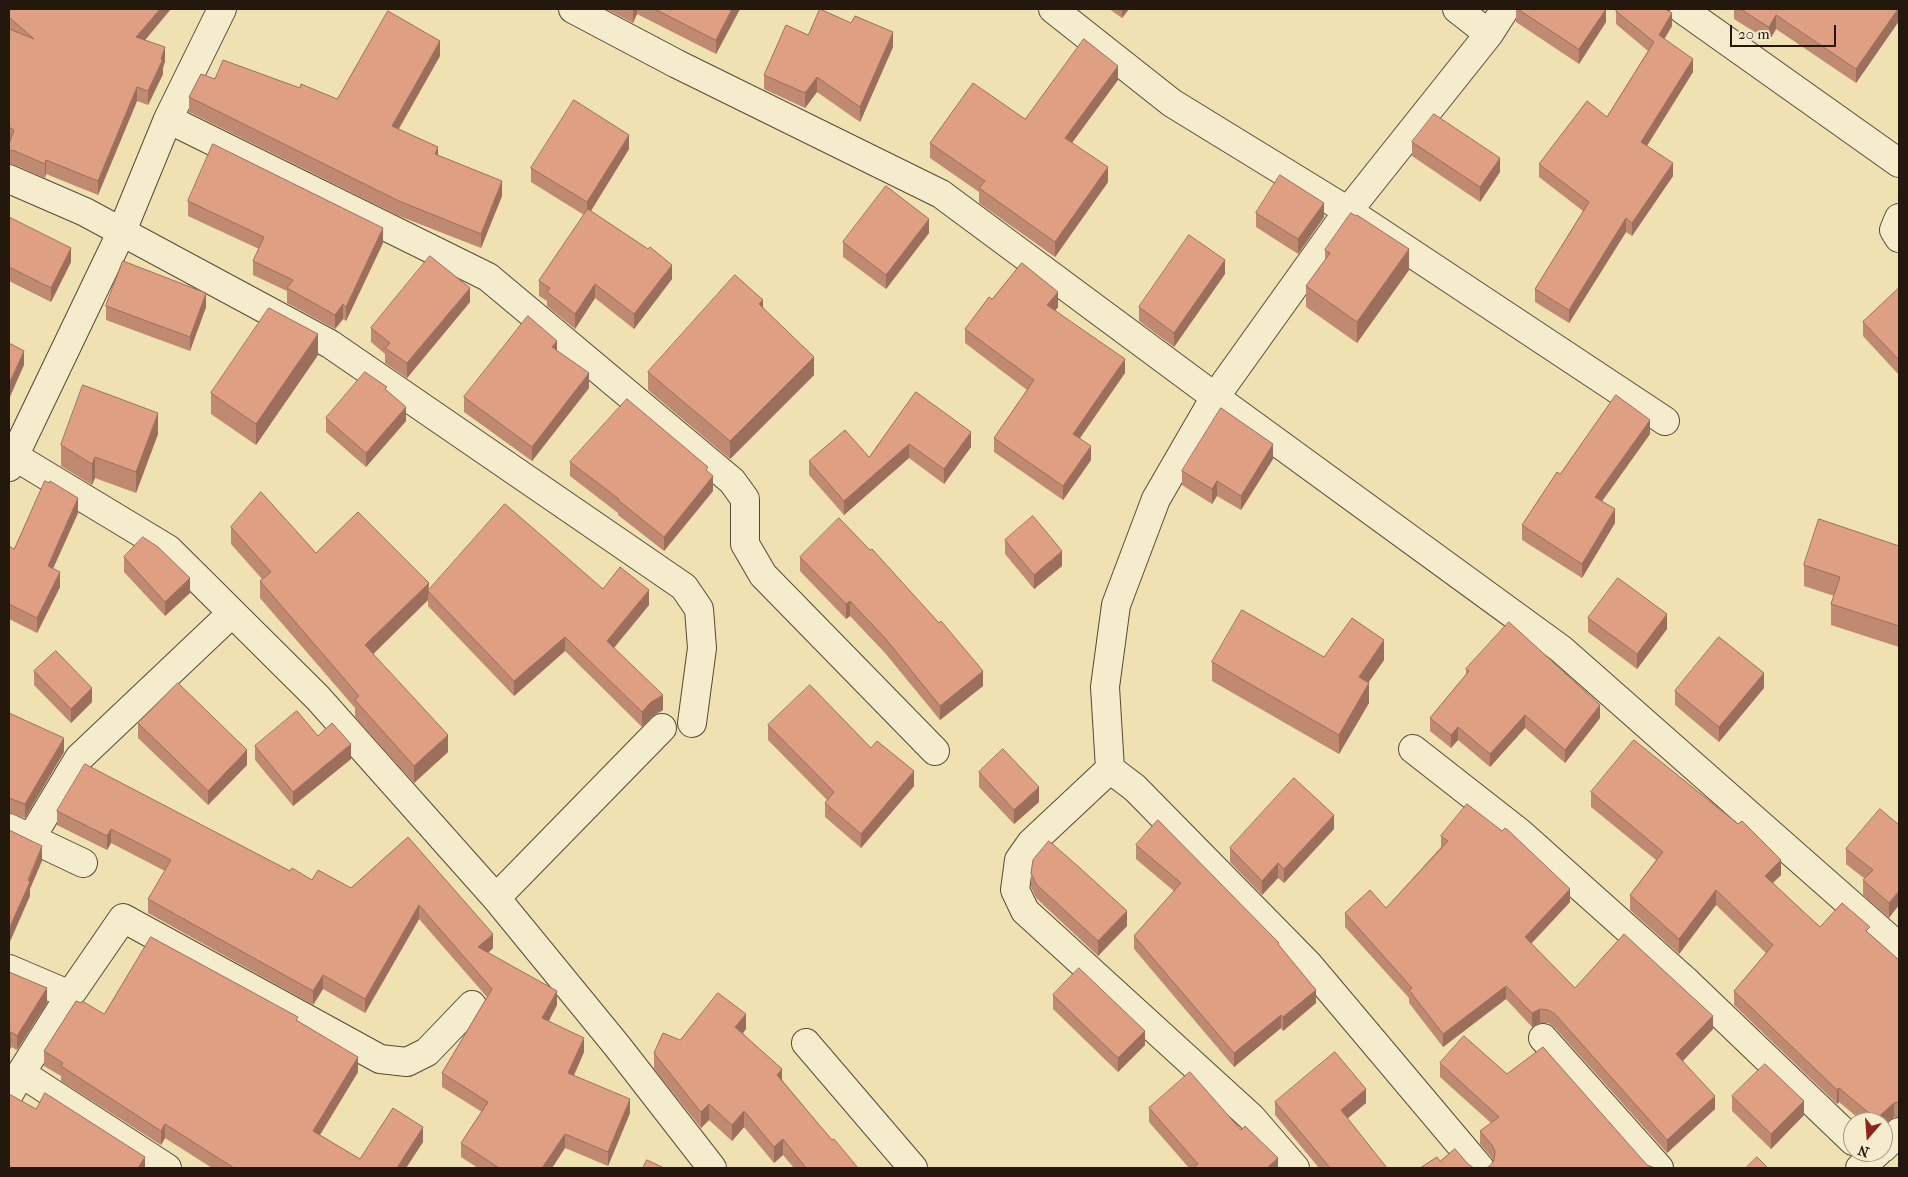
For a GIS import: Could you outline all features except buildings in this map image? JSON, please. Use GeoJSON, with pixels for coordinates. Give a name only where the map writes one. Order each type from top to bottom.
{"type":"FeatureCollection","features":[{"type":"Feature","properties":{"kind":"street"},"geometry":{"type":"LineString","coordinates":[[222,9],[168,119],[122,231],[11,458],[168,549],[318,698],[496,898],[618,1047],[712,1168]]}},
{"type":"Feature","properties":{"kind":"street"},"geometry":{"type":"LineString","coordinates":[[573,9],[677,64],[941,194],[1215,397],[1561,649],[1899,947]]}},
{"type":"Feature","properties":{"kind":"street"},"geometry":{"type":"LineString","coordinates":[[1053,9],[1172,103],[1348,211],[1665,421]]}},
{"type":"Feature","properties":{"kind":"street"},"geometry":{"type":"LineString","coordinates":[[1457,9],[1489,34]]}},
{"type":"Feature","properties":{"kind":"street"},"geometry":{"type":"LineString","coordinates":[[1480,1168],[1308,964],[1135,788],[1110,769],[1105,687],[1116,605],[1156,499],[1215,397],[1348,211],[1489,34],[1505,9]]}},
{"type":"Feature","properties":{"kind":"street"},"geometry":{"type":"LineString","coordinates":[[1682,9],[1899,163]]}},
{"type":"Feature","properties":{"kind":"street"},"geometry":{"type":"LineString","coordinates":[[168,119],[488,277],[732,481],[745,498],[745,544],[763,575],[935,751]]}},
{"type":"Feature","properties":{"kind":"street"},"geometry":{"type":"LineString","coordinates":[[9,179],[85,212],[122,231],[330,344],[684,587],[699,609],[702,648],[692,723]]}},
{"type":"Feature","properties":{"kind":"street"},"geometry":{"type":"LineString","coordinates":[[1899,218],[1894,230],[1899,238]]}},
{"type":"Feature","properties":{"kind":"street"},"geometry":{"type":"LineString","coordinates":[[83,862],[20,833],[79,758],[232,613]]}},
{"type":"Feature","properties":{"kind":"street"},"geometry":{"type":"LineString","coordinates":[[496,898],[662,728]]}},
{"type":"Feature","properties":{"kind":"street"},"geometry":{"type":"LineString","coordinates":[[1413,749],[1548,858],[1688,983],[1843,1129]]}},
{"type":"Feature","properties":{"kind":"street"},"geometry":{"type":"LineString","coordinates":[[1110,769],[1031,843],[1019,860],[1015,890],[1025,911],[1251,1117],[1295,1168]]}},
{"type":"Feature","properties":{"kind":"street"},"geometry":{"type":"LineString","coordinates":[[167,1168],[15,1084],[70,995],[123,918],[380,1059],[407,1062],[427,1052],[472,1005]]}},
{"type":"Feature","properties":{"kind":"street"},"geometry":{"type":"LineString","coordinates":[[9,969],[70,995]]}},
{"type":"Feature","properties":{"kind":"street"},"geometry":{"type":"LineString","coordinates":[[1543,1038],[1659,1168]]}},
{"type":"Feature","properties":{"kind":"street"},"geometry":{"type":"LineString","coordinates":[[806,1043],[913,1168]]}}]}
